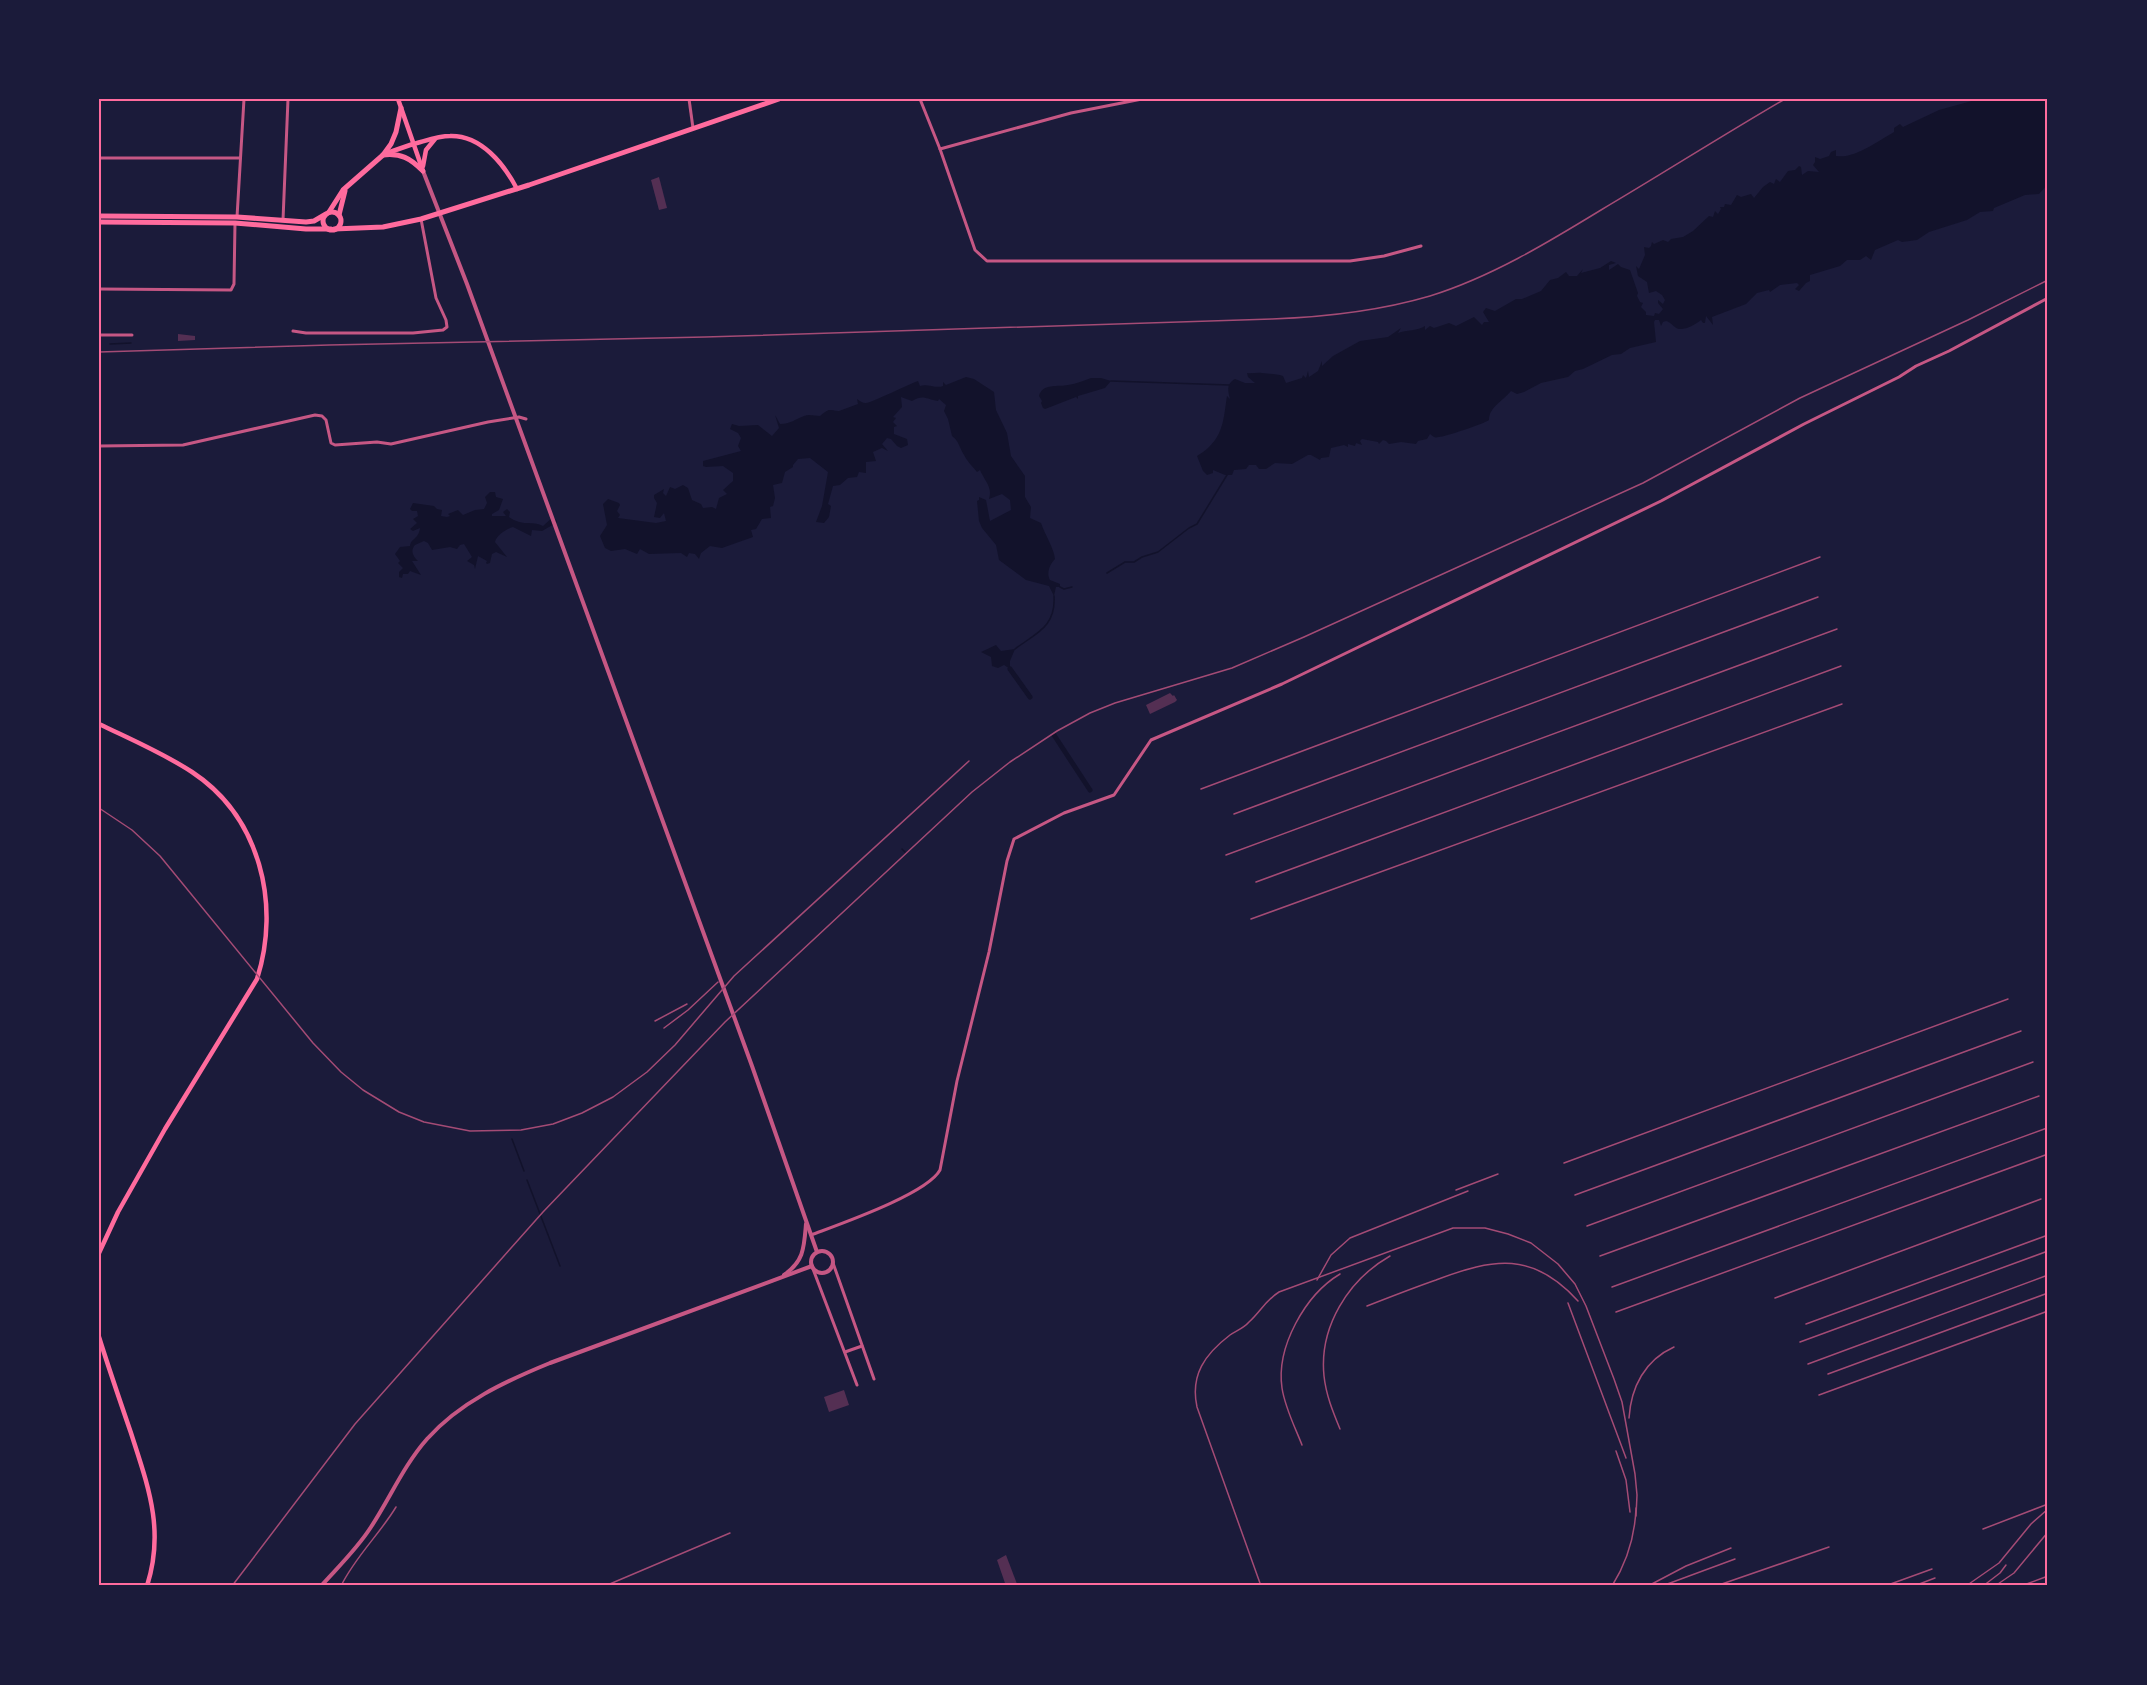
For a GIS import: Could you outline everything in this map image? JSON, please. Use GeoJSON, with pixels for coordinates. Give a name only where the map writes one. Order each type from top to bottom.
{"type":"FeatureCollection","features":[{"type":"Feature","properties":{"kind":"highway"},"geometry":{"type":"LineString","coordinates":[[99,216],[236,220],[306,230],[394,226],[517,189],[779,99]]}},
{"type":"Feature","properties":{"kind":"highway"},"geometry":{"type":"LineString","coordinates":[[332,230],[324,223],[327,213],[341,193],[383,155],[394,139],[401,108]]}},
{"type":"Feature","properties":{"kind":"highway"},"geometry":{"type":"LineString","coordinates":[[383,155],[413,144]]}},
{"type":"Feature","properties":{"kind":"highway"},"geometry":{"type":"LineString","coordinates":[[383,155],[403,155],[411,159],[423,171]]}},
{"type":"Feature","properties":{"kind":"highway"},"geometry":{"type":"LineString","coordinates":[[332,230],[341,224],[341,200],[347,187]]}},
{"type":"Feature","properties":{"kind":"highway"},"geometry":{"type":"LineString","coordinates":[[99,222],[314,221],[327,213],[334,212],[346,223],[360,229]]}},
{"type":"Feature","properties":{"kind":"main road"},"geometry":{"type":"LineString","coordinates":[[398,99],[423,171]]}},
{"type":"Feature","properties":{"kind":"main road"},"geometry":{"type":"LineString","coordinates":[[413,144],[458,136],[474,142],[503,165],[517,189]]}},
{"type":"Feature","properties":{"kind":"main road"},"geometry":{"type":"LineString","coordinates":[[423,171],[426,150],[431,142],[438,138]]}},
{"type":"Feature","properties":{"kind":"main road"},"geometry":{"type":"LineString","coordinates":[[99,724],[193,772],[224,800],[241,822],[258,857],[266,892],[267,926],[263,960],[257,979],[159,1140],[118,1212],[99,1252]]}},
{"type":"Feature","properties":{"kind":"main road"},"geometry":{"type":"LineString","coordinates":[[99,1337],[153,1506],[155,1541],[147,1586]]}},
{"type":"Feature","properties":{"kind":"street"},"geometry":{"type":"LineString","coordinates":[[99,289],[231,290],[234,284],[244,99]]}},
{"type":"Feature","properties":{"kind":"street"},"geometry":{"type":"LineString","coordinates":[[283,220],[288,99]]}},
{"type":"Feature","properties":{"kind":"street"},"geometry":{"type":"LineString","coordinates":[[689,99],[693,128]]}},
{"type":"Feature","properties":{"kind":"street"},"geometry":{"type":"LineString","coordinates":[[920,99],[975,250],[981,258],[993,262],[1245,259],[1350,261],[1384,256],[1421,246]]}},
{"type":"Feature","properties":{"kind":"street"},"geometry":{"type":"LineString","coordinates":[[940,149],[1071,113],[1142,99]]}},
{"type":"Feature","properties":{"kind":"street"},"geometry":{"type":"LineString","coordinates":[[99,158],[240,158]]}},
{"type":"Feature","properties":{"kind":"street"},"geometry":{"type":"LineString","coordinates":[[423,171],[467,284],[752,1066],[817,1252]]}},
{"type":"Feature","properties":{"kind":"street"},"geometry":{"type":"LineString","coordinates":[[293,331],[413,333],[443,330],[447,327],[436,298],[421,219]]}},
{"type":"Feature","properties":{"kind":"street"},"geometry":{"type":"LineString","coordinates":[[812,1235],[912,1192],[936,1177],[943,1160],[957,1081],[1014,839],[1064,813],[1114,795],[1151,740],[1303,675],[1661,501],[2048,298]]}},
{"type":"Feature","properties":{"kind":"street"},"geometry":{"type":"LineString","coordinates":[[99,335],[132,335]]}},
{"type":"Feature","properties":{"kind":"street"},"geometry":{"type":"LineString","coordinates":[[99,446],[183,445],[315,416],[322,416],[326,420],[331,444],[377,442],[391,444],[488,422],[519,417],[526,419]]}},
{"type":"Feature","properties":{"kind":"street"},"geometry":{"type":"LineString","coordinates":[[773,1281],[799,1262],[803,1250],[806,1221]]}},
{"type":"Feature","properties":{"kind":"street"},"geometry":{"type":"LineString","coordinates":[[858,1385],[812,1268],[812,1256],[817,1252],[824,1251],[830,1254],[874,1379]]}},
{"type":"Feature","properties":{"kind":"street"},"geometry":{"type":"LineString","coordinates":[[812,1268],[819,1273],[825,1272],[831,1269],[833,1263]]}},
{"type":"Feature","properties":{"kind":"street"},"geometry":{"type":"LineString","coordinates":[[321,1586],[364,1539],[403,1473],[426,1441],[440,1426],[464,1407],[508,1381],[550,1363],[812,1268]]}},
{"type":"Feature","properties":{"kind":"street"},"geometry":{"type":"LineString","coordinates":[[845,1352],[862,1346]]}},
{"type":"Feature","properties":{"kind":"shaded area"},"geometry":{"type":"Polygon","coordinates":[[[1979,99],[2048,99],[2048,184],[2039,194],[2025,195],[1994,208],[1993,211],[1980,212],[1967,220],[1929,232],[1917,240],[1902,242],[1898,240],[1875,250],[1871,260],[1866,256],[1860,260],[1847,260],[1840,266],[1810,275],[1810,281],[1799,291],[1795,289],[1799,285],[1797,283],[1780,285],[1770,292],[1769,290],[1757,293],[1746,304],[1712,317],[1713,325],[1706,316],[1705,323],[1701,320],[1682,329],[1666,321],[1661,326],[1659,320],[1655,320],[1656,342],[1630,348],[1621,354],[1612,355],[1575,371],[1568,377],[1541,383],[1524,392],[1517,394],[1511,391],[1491,411],[1489,420],[1465,430],[1437,437],[1430,434],[1427,439],[1418,441],[1416,444],[1401,442],[1389,444],[1383,440],[1379,444],[1362,439],[1360,441],[1362,445],[1356,443],[1355,446],[1348,444],[1348,447],[1344,445],[1331,448],[1329,457],[1320,460],[1308,455],[1292,464],[1275,463],[1266,469],[1249,465],[1246,469],[1234,470],[1232,475],[1213,470],[1213,473],[1207,475],[1203,471],[1197,456],[1218,436],[1227,396],[1230,399],[1228,390],[1230,383],[1235,379],[1245,383],[1255,383],[1247,373],[1283,376],[1286,383],[1302,378],[1303,375],[1306,378],[1308,371],[1309,377],[1318,371],[1322,361],[1322,366],[1333,356],[1360,341],[1388,337],[1401,328],[1398,333],[1425,326],[1425,330],[1430,326],[1434,328],[1449,323],[1456,326],[1474,317],[1482,325],[1484,322],[1489,322],[1483,312],[1486,308],[1495,311],[1516,299],[1522,299],[1541,291],[1550,280],[1566,272],[1569,276],[1577,276],[1583,269],[1581,273],[1600,268],[1611,261],[1616,263],[1609,265],[1609,270],[1618,264],[1630,270],[1637,296],[1643,303],[1641,307],[1646,315],[1654,316],[1663,309],[1658,300],[1663,304],[1665,300],[1656,291],[1649,293],[1647,282],[1638,276],[1636,266],[1639,269],[1645,255],[1644,247],[1649,248],[1652,242],[1654,244],[1663,240],[1668,242],[1671,239],[1683,237],[1709,216],[1713,217],[1715,211],[1718,214],[1720,207],[1724,207],[1725,204],[1731,205],[1737,195],[1741,197],[1751,194],[1754,198],[1770,182],[1774,184],[1776,179],[1780,182],[1788,171],[1795,170],[1799,166],[1802,175],[1808,171],[1819,172],[1813,165],[1815,157],[1820,159],[1829,156],[1836,150],[1836,156],[1851,155],[1894,132],[1894,128],[1900,124],[1903,127],[1939,110],[1979,99]]]}},
{"type":"Feature","properties":{"kind":"shaded area"},"geometry":{"type":"Polygon","coordinates":[[[966,377],[974,379],[994,392],[996,410],[1007,433],[1011,456],[1025,476],[1025,497],[1031,507],[1030,518],[1041,523],[1054,555],[1055,559],[1048,574],[1050,580],[1060,584],[1060,587],[1056,587],[1054,596],[1049,586],[1026,580],[999,560],[996,545],[979,521],[977,501],[979,497],[986,500],[990,521],[1011,510],[1010,500],[1002,494],[989,499],[988,484],[980,470],[977,472],[968,462],[958,442],[952,436],[944,411],[946,405],[939,399],[938,401],[922,397],[912,401],[901,397],[902,407],[893,417],[896,418],[893,422],[897,426],[894,427],[894,434],[907,439],[908,445],[901,448],[887,438],[882,444],[888,451],[882,448],[873,452],[876,461],[866,462],[866,473],[859,472],[857,477],[848,478],[840,485],[833,486],[828,504],[831,506],[829,517],[824,523],[816,522],[822,506],[828,472],[810,458],[798,459],[793,467],[785,472],[782,483],[773,485],[775,498],[773,506],[770,507],[771,518],[762,519],[756,529],[751,530],[753,537],[722,548],[710,546],[701,553],[699,559],[695,554],[689,553],[687,557],[681,553],[649,554],[640,549],[637,554],[625,549],[611,551],[605,548],[600,536],[607,525],[603,504],[608,499],[619,503],[618,518],[656,523],[666,521],[664,513],[660,518],[654,517],[657,503],[654,495],[664,489],[663,493],[666,496],[670,487],[675,489],[683,485],[688,488],[692,500],[701,504],[703,508],[716,509],[719,498],[727,494],[723,490],[733,481],[733,473],[723,466],[703,466],[703,461],[741,451],[738,446],[741,438],[738,433],[730,429],[732,424],[758,425],[772,436],[779,428],[775,415],[780,424],[787,423],[806,415],[820,416],[829,410],[839,411],[858,404],[857,399],[866,403],[918,381],[920,386],[940,387],[943,386],[943,382],[946,385],[966,377]]]}},
{"type":"Feature","properties":{"kind":"shaded area"},"geometry":{"type":"Polygon","coordinates":[[[1091,378],[1111,381],[1105,388],[1078,396],[1078,399],[1076,397],[1043,408],[1039,396],[1047,387],[1064,386],[1091,378]]]}},
{"type":"Feature","properties":{"kind":"shaded area"},"geometry":{"type":"Polygon","coordinates":[[[490,492],[495,492],[496,497],[503,499],[499,510],[492,516],[506,516],[503,512],[507,509],[510,512],[509,517],[519,522],[543,526],[553,517],[557,521],[542,531],[532,530],[531,536],[513,527],[507,529],[499,535],[495,542],[507,557],[496,552],[492,554],[490,563],[487,564],[487,561],[478,556],[475,569],[474,565],[467,561],[472,557],[464,544],[457,549],[450,547],[432,550],[424,541],[415,545],[412,551],[418,561],[412,561],[421,575],[410,571],[408,574],[403,574],[402,578],[399,577],[399,572],[403,568],[398,563],[400,561],[395,554],[400,547],[410,546],[420,528],[413,531],[410,529],[417,523],[413,519],[418,516],[417,511],[410,509],[413,503],[434,506],[442,510],[441,516],[450,516],[448,514],[458,510],[463,515],[484,509],[487,503],[485,497],[490,492]]]}},
{"type":"Feature","properties":{"kind":"shaded area"},"geometry":{"type":"Polygon","coordinates":[[[996,645],[1001,651],[1015,649],[1010,661],[1010,669],[1004,665],[998,668],[992,666],[991,657],[981,652],[996,645]]]}},
{"type":"Feature","properties":{"kind":"building"},"geometry":{"type":"Polygon","coordinates":[[[659,177],[667,208],[659,210],[651,180],[659,177]]]}},
{"type":"Feature","properties":{"kind":"building"},"geometry":{"type":"Polygon","coordinates":[[[178,334],[195,336],[195,340],[178,341],[178,334]]]}},
{"type":"Feature","properties":{"kind":"building"},"geometry":{"type":"Polygon","coordinates":[[[1170,693],[1177,700],[1150,714],[1146,705],[1170,693]]]}},
{"type":"Feature","properties":{"kind":"building"},"geometry":{"type":"Polygon","coordinates":[[[844,1390],[849,1405],[829,1412],[824,1397],[844,1390]]]}},
{"type":"Feature","properties":{"kind":"building"},"geometry":{"type":"Polygon","coordinates":[[[1006,1555],[1017,1584],[1012,1586],[1006,1586],[997,1560],[1006,1555]]]}},
{"type":"Feature","properties":{"kind":"waterway"},"geometry":{"type":"LineString","coordinates":[[110,344],[131,343]]}},
{"type":"Feature","properties":{"kind":"waterway"},"geometry":{"type":"LineString","coordinates":[[1111,381],[1229,385]]}},
{"type":"Feature","properties":{"kind":"waterway"},"geometry":{"type":"LineString","coordinates":[[1107,573],[1125,562],[1134,562],[1158,552],[1197,524],[1227,475]]}},
{"type":"Feature","properties":{"kind":"waterway"},"geometry":{"type":"LineString","coordinates":[[1060,587],[1064,589],[1072,587]]}},
{"type":"Feature","properties":{"kind":"waterway"},"geometry":{"type":"LineString","coordinates":[[1015,649],[1048,622],[1054,607],[1054,596]]}},
{"type":"Feature","properties":{"kind":"waterway"},"geometry":{"type":"LineString","coordinates":[[1010,669],[1030,697]]}},
{"type":"Feature","properties":{"kind":"waterway"},"geometry":{"type":"LineString","coordinates":[[1054,735],[1090,790]]}},
{"type":"Feature","properties":{"kind":"waterway"},"geometry":{"type":"LineString","coordinates":[[902,849],[905,852]]}},
{"type":"Feature","properties":{"kind":"waterway"},"geometry":{"type":"LineString","coordinates":[[512,1139],[524,1171]]}},
{"type":"Feature","properties":{"kind":"waterway"},"geometry":{"type":"LineString","coordinates":[[527,1180],[560,1266]]}},
{"type":"Feature","properties":{"kind":"railway"},"geometry":{"type":"LineString","coordinates":[[99,352],[705,337],[1272,319],[1352,312],[1391,306],[1430,296],[1497,269],[1560,235],[1785,99]]}},
{"type":"Feature","properties":{"kind":"railway"},"geometry":{"type":"LineString","coordinates":[[232,1586],[355,1424],[543,1212],[725,1022],[972,792],[1010,762],[1057,731],[1090,713],[1115,703],[1232,668],[1643,483],[1800,398],[2048,280]]}},
{"type":"Feature","properties":{"kind":"railway"},"geometry":{"type":"LineString","coordinates":[[1201,789],[1820,557]]}},
{"type":"Feature","properties":{"kind":"railway"},"geometry":{"type":"LineString","coordinates":[[1234,814],[1818,597]]}},
{"type":"Feature","properties":{"kind":"railway"},"geometry":{"type":"LineString","coordinates":[[1226,855],[1837,629]]}},
{"type":"Feature","properties":{"kind":"railway"},"geometry":{"type":"LineString","coordinates":[[1256,882],[1841,666]]}},
{"type":"Feature","properties":{"kind":"railway"},"geometry":{"type":"LineString","coordinates":[[1251,919],[1842,704]]}},
{"type":"Feature","properties":{"kind":"railway"},"geometry":{"type":"LineString","coordinates":[[99,808],[132,830],[160,856],[313,1043],[341,1072],[363,1090],[399,1112],[424,1122],[470,1131],[521,1130],[553,1124],[582,1113],[613,1097],[647,1072],[675,1045],[734,976],[969,761]]}},
{"type":"Feature","properties":{"kind":"railway"},"geometry":{"type":"LineString","coordinates":[[664,1028],[688,1010],[718,982]]}},
{"type":"Feature","properties":{"kind":"railway"},"geometry":{"type":"LineString","coordinates":[[1564,1163],[2008,999]]}},
{"type":"Feature","properties":{"kind":"railway"},"geometry":{"type":"LineString","coordinates":[[655,1021],[687,1004]]}},
{"type":"Feature","properties":{"kind":"railway"},"geometry":{"type":"LineString","coordinates":[[1575,1195],[2021,1031]]}},
{"type":"Feature","properties":{"kind":"railway"},"geometry":{"type":"LineString","coordinates":[[1587,1226],[2033,1062]]}},
{"type":"Feature","properties":{"kind":"railway"},"geometry":{"type":"LineString","coordinates":[[1600,1256],[2039,1096]]}},
{"type":"Feature","properties":{"kind":"railway"},"geometry":{"type":"LineString","coordinates":[[1612,1287],[2047,1128]]}},
{"type":"Feature","properties":{"kind":"railway"},"geometry":{"type":"LineString","coordinates":[[1616,1312],[2048,1154]]}},
{"type":"Feature","properties":{"kind":"railway"},"geometry":{"type":"LineString","coordinates":[[1456,1190],[1498,1174]]}},
{"type":"Feature","properties":{"kind":"railway"},"geometry":{"type":"LineString","coordinates":[[1317,1280],[1331,1255],[1350,1238],[1468,1191]]}},
{"type":"Feature","properties":{"kind":"railway"},"geometry":{"type":"LineString","coordinates":[[1775,1298],[2041,1199]]}},
{"type":"Feature","properties":{"kind":"railway"},"geometry":{"type":"LineString","coordinates":[[1261,1586],[1197,1407],[1196,1385],[1202,1366],[1221,1342],[1247,1324],[1279,1292],[1453,1228],[1485,1228],[1531,1243],[1558,1264],[1575,1284],[1586,1306],[1622,1402],[1635,1474],[1636,1516]]}},
{"type":"Feature","properties":{"kind":"railway"},"geometry":{"type":"LineString","coordinates":[[1806,1324],[2048,1235]]}},
{"type":"Feature","properties":{"kind":"railway"},"geometry":{"type":"LineString","coordinates":[[1800,1342],[2048,1251]]}},
{"type":"Feature","properties":{"kind":"railway"},"geometry":{"type":"LineString","coordinates":[[1340,1429],[1325,1383],[1326,1340],[1339,1307],[1349,1292],[1361,1278],[1390,1256]]}},
{"type":"Feature","properties":{"kind":"railway"},"geometry":{"type":"LineString","coordinates":[[1367,1306],[1457,1273],[1495,1264],[1529,1267],[1545,1274],[1578,1301]]}},
{"type":"Feature","properties":{"kind":"railway"},"geometry":{"type":"LineString","coordinates":[[1302,1445],[1283,1395],[1281,1372],[1284,1356],[1288,1339],[1305,1308],[1327,1283],[1340,1274]]}},
{"type":"Feature","properties":{"kind":"railway"},"geometry":{"type":"LineString","coordinates":[[1808,1364],[2048,1275]]}},
{"type":"Feature","properties":{"kind":"railway"},"geometry":{"type":"LineString","coordinates":[[1828,1374],[2048,1293]]}},
{"type":"Feature","properties":{"kind":"railway"},"geometry":{"type":"LineString","coordinates":[[1568,1303],[1626,1458]]}},
{"type":"Feature","properties":{"kind":"railway"},"geometry":{"type":"LineString","coordinates":[[1819,1395],[2048,1311]]}},
{"type":"Feature","properties":{"kind":"railway"},"geometry":{"type":"LineString","coordinates":[[1629,1418],[1636,1385],[1641,1376],[1655,1359],[1674,1347]]}},
{"type":"Feature","properties":{"kind":"railway"},"geometry":{"type":"LineString","coordinates":[[1616,1451],[1626,1480],[1630,1512]]}},
{"type":"Feature","properties":{"kind":"railway"},"geometry":{"type":"LineString","coordinates":[[1983,1529],[2048,1504]]}},
{"type":"Feature","properties":{"kind":"railway"},"geometry":{"type":"LineString","coordinates":[[341,1586],[353,1565],[396,1507]]}},
{"type":"Feature","properties":{"kind":"railway"},"geometry":{"type":"LineString","coordinates":[[1612,1586],[1629,1548],[1636,1508]]}},
{"type":"Feature","properties":{"kind":"railway"},"geometry":{"type":"LineString","coordinates":[[1966,1586],[1999,1563],[2031,1524],[2048,1509]]}},
{"type":"Feature","properties":{"kind":"railway"},"geometry":{"type":"LineString","coordinates":[[1995,1586],[2014,1573],[2048,1532]]}},
{"type":"Feature","properties":{"kind":"railway"},"geometry":{"type":"LineString","coordinates":[[605,1586],[730,1533]]}},
{"type":"Feature","properties":{"kind":"railway"},"geometry":{"type":"LineString","coordinates":[[1716,1586],[1829,1547]]}},
{"type":"Feature","properties":{"kind":"railway"},"geometry":{"type":"LineString","coordinates":[[1648,1586],[1686,1566],[1731,1548]]}},
{"type":"Feature","properties":{"kind":"railway"},"geometry":{"type":"LineString","coordinates":[[1662,1586],[1735,1559]]}},
{"type":"Feature","properties":{"kind":"railway"},"geometry":{"type":"LineString","coordinates":[[1983,1586],[2000,1573],[2006,1565]]}},
{"type":"Feature","properties":{"kind":"railway"},"geometry":{"type":"LineString","coordinates":[[1885,1586],[1932,1569]]}},
{"type":"Feature","properties":{"kind":"railway"},"geometry":{"type":"LineString","coordinates":[[2021,1586],[2048,1576]]}},
{"type":"Feature","properties":{"kind":"railway"},"geometry":{"type":"LineString","coordinates":[[1914,1586],[1935,1578]]}}]}
